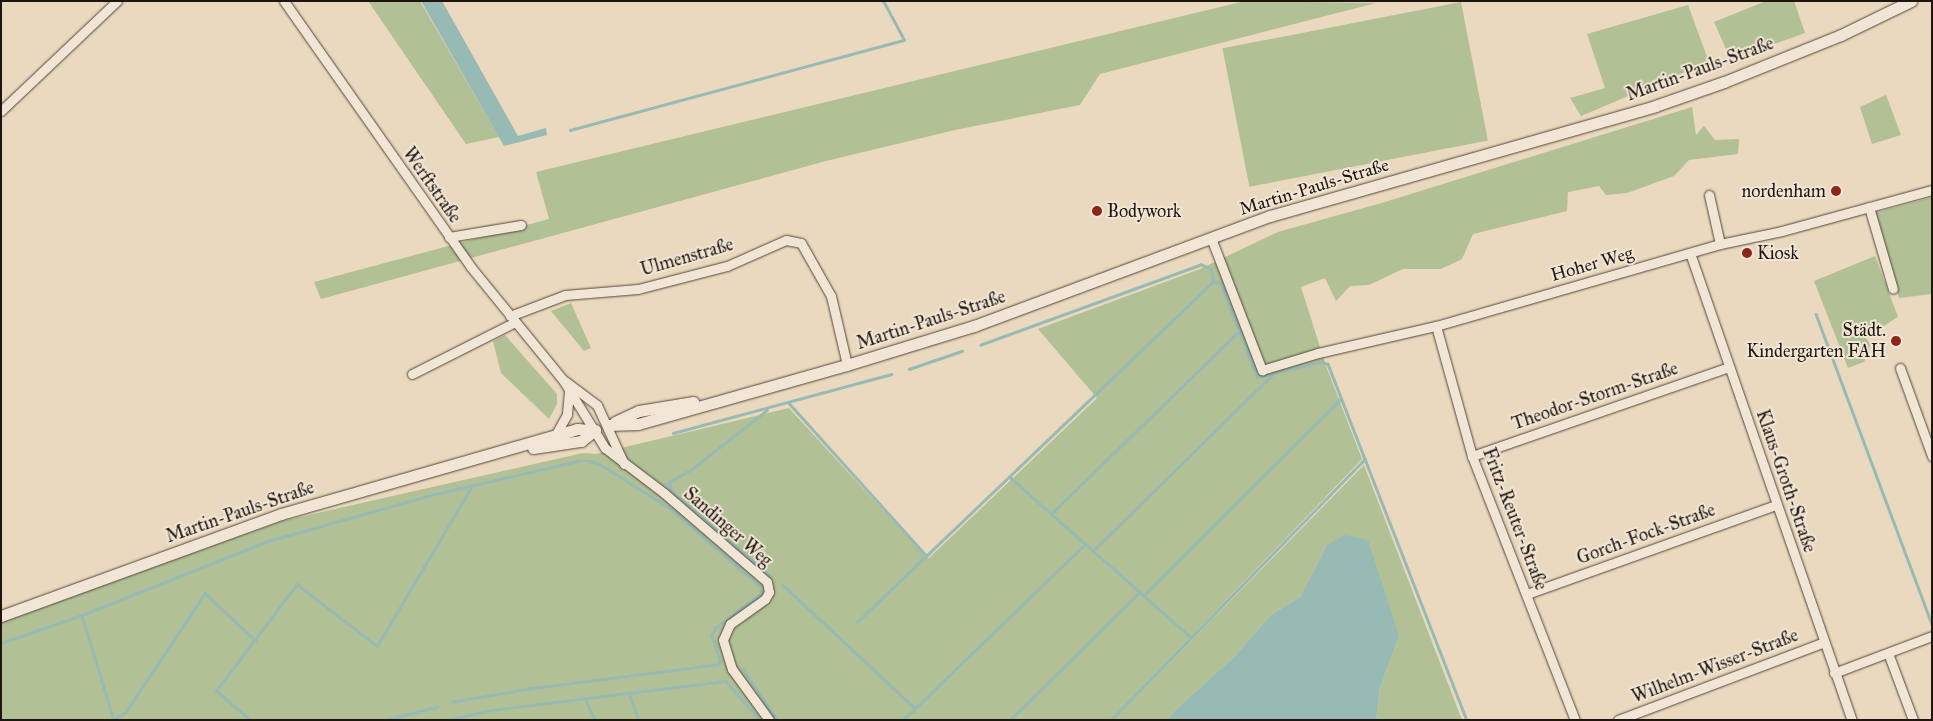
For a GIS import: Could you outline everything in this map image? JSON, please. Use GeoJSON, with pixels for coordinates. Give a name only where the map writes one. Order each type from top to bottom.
{"type":"FeatureCollection","features":[{"type":"Feature","properties":{"kind":"street"},"geometry":{"type":"LineString","coordinates":[[1,111],[117,1]]}},
{"type":"Feature","properties":{"kind":"street","name":"Werftstraße"},"geometry":{"type":"LineString","coordinates":[[284,1],[449,236],[563,380],[593,430]]}},
{"type":"Feature","properties":{"kind":"street","name":"Martin-Pauls-Straße"},"geometry":{"type":"LineString","coordinates":[[494,454],[575,442],[593,430],[609,425],[638,424],[847,365],[974,326],[1270,216],[1664,103],[1832,38],[1911,1]]}},
{"type":"Feature","properties":{"kind":"street","name":"Hoher Weg"},"geometry":{"type":"LineString","coordinates":[[1211,238],[1262,370],[1318,353],[1436,326],[1720,244],[1932,190]]}},
{"type":"Feature","properties":{"kind":"street"},"geometry":{"type":"LineString","coordinates":[[1709,195],[1720,244]]}},
{"type":"Feature","properties":{"kind":"street"},"geometry":{"type":"LineString","coordinates":[[1869,207],[1893,289]]}},
{"type":"Feature","properties":{"kind":"street"},"geometry":{"type":"LineString","coordinates":[[449,236],[522,226]]}},
{"type":"Feature","properties":{"kind":"street","name":"Ulmenstraße"},"geometry":{"type":"LineString","coordinates":[[412,374],[513,319],[565,295],[638,289],[727,266],[786,240],[801,243],[831,296],[847,365]]}},
{"type":"Feature","properties":{"kind":"street","name":"Klaus-Groth-Straße"},"geometry":{"type":"LineString","coordinates":[[1690,253],[1834,673],[1852,720]]}},
{"type":"Feature","properties":{"kind":"street","name":"Fritz-Reuter-Straße"},"geometry":{"type":"LineString","coordinates":[[1436,326],[1472,456],[1575,720]]}},
{"type":"Feature","properties":{"kind":"street","name":"Theodor-Storm-Straße"},"geometry":{"type":"LineString","coordinates":[[1472,456],[1729,367]]}},
{"type":"Feature","properties":{"kind":"street"},"geometry":{"type":"LineString","coordinates":[[1900,368],[1932,456]]}},
{"type":"Feature","properties":{"kind":"street","name":"Werftstraße"},"geometry":{"type":"LineString","coordinates":[[563,380],[597,405],[609,425]]}},
{"type":"Feature","properties":{"kind":"street"},"geometry":{"type":"LineString","coordinates":[[555,436],[567,414],[569,389]]}},
{"type":"Feature","properties":{"kind":"street"},"geometry":{"type":"LineString","coordinates":[[609,425],[625,466]]}},
{"type":"Feature","properties":{"kind":"street","name":"Martin-Pauls-Straße"},"geometry":{"type":"LineString","coordinates":[[1,616],[281,514],[577,429],[593,430]]}},
{"type":"Feature","properties":{"kind":"street","name":"Sandinger Weg"},"geometry":{"type":"LineString","coordinates":[[593,430],[604,448],[625,466],[664,493],[767,582],[769,592],[765,599],[730,624],[723,640],[732,669],[769,720]]}},
{"type":"Feature","properties":{"kind":"street","name":"Gorch-Fock-Straße"},"geometry":{"type":"LineString","coordinates":[[1527,594],[1776,505]]}},
{"type":"Feature","properties":{"kind":"street"},"geometry":{"type":"LineString","coordinates":[[1834,673],[1932,636]]}},
{"type":"Feature","properties":{"kind":"street","name":"Wilhelm-Wisser-Straße"},"geometry":{"type":"LineString","coordinates":[[1618,720],[1824,642]]}},
{"type":"Feature","properties":{"kind":"street"},"geometry":{"type":"LineString","coordinates":[[1888,653],[1913,720]]}},
{"type":"Feature","properties":{"kind":"green space"},"geometry":{"type":"Polygon","coordinates":[[[368,1],[420,1],[499,137],[466,144],[368,1]]]}},
{"type":"Feature","properties":{"kind":"green space"},"geometry":{"type":"Polygon","coordinates":[[[1245,1],[1376,3],[1100,74],[1080,105],[955,130],[826,161],[321,299],[314,282],[549,219],[536,172],[1245,1]]]}},
{"type":"Feature","properties":{"kind":"green space"},"geometry":{"type":"Polygon","coordinates":[[[1766,1],[1794,1],[1805,33],[1731,60],[1714,22],[1766,1]]]}},
{"type":"Feature","properties":{"kind":"green space"},"geometry":{"type":"Polygon","coordinates":[[[1461,2],[1488,140],[1249,187],[1222,48],[1461,2]]]}},
{"type":"Feature","properties":{"kind":"green space"},"geometry":{"type":"Polygon","coordinates":[[[1688,5],[1709,62],[1581,116],[1570,98],[1605,88],[1587,34],[1688,5]]]}},
{"type":"Feature","properties":{"kind":"green space"},"geometry":{"type":"Polygon","coordinates":[[[1886,95],[1901,135],[1872,144],[1860,107],[1886,95]]]}},
{"type":"Feature","properties":{"kind":"green space"},"geometry":{"type":"Polygon","coordinates":[[[1692,107],[1696,135],[1704,126],[1715,140],[1739,139],[1738,154],[1689,160],[1674,176],[1627,193],[1606,195],[1599,186],[1568,192],[1567,211],[1473,234],[1462,259],[1441,269],[1403,269],[1369,285],[1350,286],[1336,301],[1325,278],[1301,287],[1326,366],[1362,459],[1111,720],[1,720],[1,622],[282,521],[583,453],[596,454],[789,408],[928,559],[1097,398],[1038,329],[1200,269],[1278,232],[1385,202],[1692,107]]]}},
{"type":"Feature","properties":{"kind":"green space"},"geometry":{"type":"Polygon","coordinates":[[[1932,197],[1932,294],[1899,298],[1874,213],[1932,197]]]}},
{"type":"Feature","properties":{"kind":"green space"},"geometry":{"type":"Polygon","coordinates":[[[1875,256],[1898,317],[1879,329],[1861,333],[1870,343],[1869,351],[1864,362],[1848,368],[1814,281],[1875,256]]]}},
{"type":"Feature","properties":{"kind":"green space"},"geometry":{"type":"Polygon","coordinates":[[[571,303],[591,348],[584,351],[551,311],[571,303]]]}},
{"type":"Feature","properties":{"kind":"green space"},"geometry":{"type":"Polygon","coordinates":[[[505,335],[557,394],[557,404],[549,419],[501,373],[493,341],[505,335]]]}},
{"type":"Feature","properties":{"kind":"green space"},"geometry":{"type":"Polygon","coordinates":[[[1364,465],[1462,720],[1376,720],[1380,688],[1399,636],[1327,545],[1300,597],[1271,615],[1234,657],[1174,711],[1168,720],[1113,720],[1364,465]]]}},
{"type":"Feature","properties":{"kind":"water"},"geometry":{"type":"Polygon","coordinates":[[[421,1],[442,1],[518,136],[546,128],[547,135],[504,146],[421,1]]]}},
{"type":"Feature","properties":{"kind":"water"},"geometry":{"type":"Polygon","coordinates":[[[1345,535],[1368,540],[1399,636],[1380,688],[1376,720],[1168,720],[1174,711],[1234,657],[1271,615],[1300,597],[1327,545],[1345,535]]]}},
{"type":"Feature","properties":{"kind":"waterway"},"geometry":{"type":"LineString","coordinates":[[570,130],[904,40],[883,1]]}},
{"type":"Feature","properties":{"kind":"waterway"},"geometry":{"type":"LineString","coordinates":[[857,622],[1213,282],[1211,269],[1201,265],[981,345]]}},
{"type":"Feature","properties":{"kind":"waterway"},"geometry":{"type":"LineString","coordinates":[[1213,282],[1221,283],[1257,377],[1322,362],[1328,364],[1467,720]]}},
{"type":"Feature","properties":{"kind":"waterway"},"geometry":{"type":"LineString","coordinates":[[1816,314],[1932,624]]}},
{"type":"Feature","properties":{"kind":"waterway"},"geometry":{"type":"LineString","coordinates":[[1051,514],[1239,331]]}},
{"type":"Feature","properties":{"kind":"waterway"},"geometry":{"type":"LineString","coordinates":[[909,369],[962,351]]}},
{"type":"Feature","properties":{"kind":"waterway"},"geometry":{"type":"LineString","coordinates":[[673,433],[891,374]]}},
{"type":"Feature","properties":{"kind":"waterway"},"geometry":{"type":"LineString","coordinates":[[1093,551],[1272,375]]}},
{"type":"Feature","properties":{"kind":"waterway"},"geometry":{"type":"LineString","coordinates":[[1144,595],[1341,399]]}},
{"type":"Feature","properties":{"kind":"waterway"},"geometry":{"type":"LineString","coordinates":[[789,403],[927,556]]}},
{"type":"Feature","properties":{"kind":"waterway"},"geometry":{"type":"LineString","coordinates":[[665,484],[692,469],[767,410]]}},
{"type":"Feature","properties":{"kind":"waterway"},"geometry":{"type":"LineString","coordinates":[[1111,720],[1365,459]]}},
{"type":"Feature","properties":{"kind":"waterway"},"geometry":{"type":"LineString","coordinates":[[1,643],[82,615],[265,542],[435,494],[578,461],[590,461],[603,466],[670,508],[762,588],[761,594],[716,628],[712,635],[721,662],[717,665],[530,689],[453,702]]}},
{"type":"Feature","properties":{"kind":"waterway"},"geometry":{"type":"LineString","coordinates":[[1011,478],[1191,637]]}},
{"type":"Feature","properties":{"kind":"waterway"},"geometry":{"type":"LineString","coordinates":[[670,481],[671,491],[771,576]]}},
{"type":"Feature","properties":{"kind":"waterway"},"geometry":{"type":"LineString","coordinates":[[250,720],[216,691],[297,584],[377,646],[472,486]]}},
{"type":"Feature","properties":{"kind":"waterway"},"geometry":{"type":"LineString","coordinates":[[903,720],[1084,545]]}},
{"type":"Feature","properties":{"kind":"waterway"},"geometry":{"type":"LineString","coordinates":[[783,585],[915,708]]}},
{"type":"Feature","properties":{"kind":"waterway"},"geometry":{"type":"LineString","coordinates":[[1010,720],[1140,592]]}},
{"type":"Feature","properties":{"kind":"waterway"},"geometry":{"type":"LineString","coordinates":[[115,718],[125,713],[205,593],[256,641]]}},
{"type":"Feature","properties":{"kind":"waterway"},"geometry":{"type":"LineString","coordinates":[[82,615],[114,720]]}},
{"type":"Feature","properties":{"kind":"waterway"},"geometry":{"type":"LineString","coordinates":[[743,668],[777,720]]}},
{"type":"Feature","properties":{"kind":"waterway"},"geometry":{"type":"LineString","coordinates":[[446,720],[492,710],[726,681],[760,720]]}},
{"type":"Feature","properties":{"kind":"waterway"},"geometry":{"type":"LineString","coordinates":[[629,693],[639,720]]}},
{"type":"Feature","properties":{"kind":"waterway"},"geometry":{"type":"LineString","coordinates":[[585,698],[595,720]]}},
{"type":"Feature","properties":{"kind":"waterway"},"geometry":{"type":"LineString","coordinates":[[385,720],[437,707]]}},
{"type":"Feature","properties":{"kind":"place","name":"nordenham"},"geometry":{"type":"Point","coordinates":[1836,191]}},
{"type":"Feature","properties":{"kind":"place","name":"Bodywork"},"geometry":{"type":"Point","coordinates":[1097,211]}},
{"type":"Feature","properties":{"kind":"place","name":"Kiosk"},"geometry":{"type":"Point","coordinates":[1747,253]}},
{"type":"Feature","properties":{"kind":"place","name":"Städt. Kindergarten FAH"},"geometry":{"type":"Point","coordinates":[1896,341]}}]}
